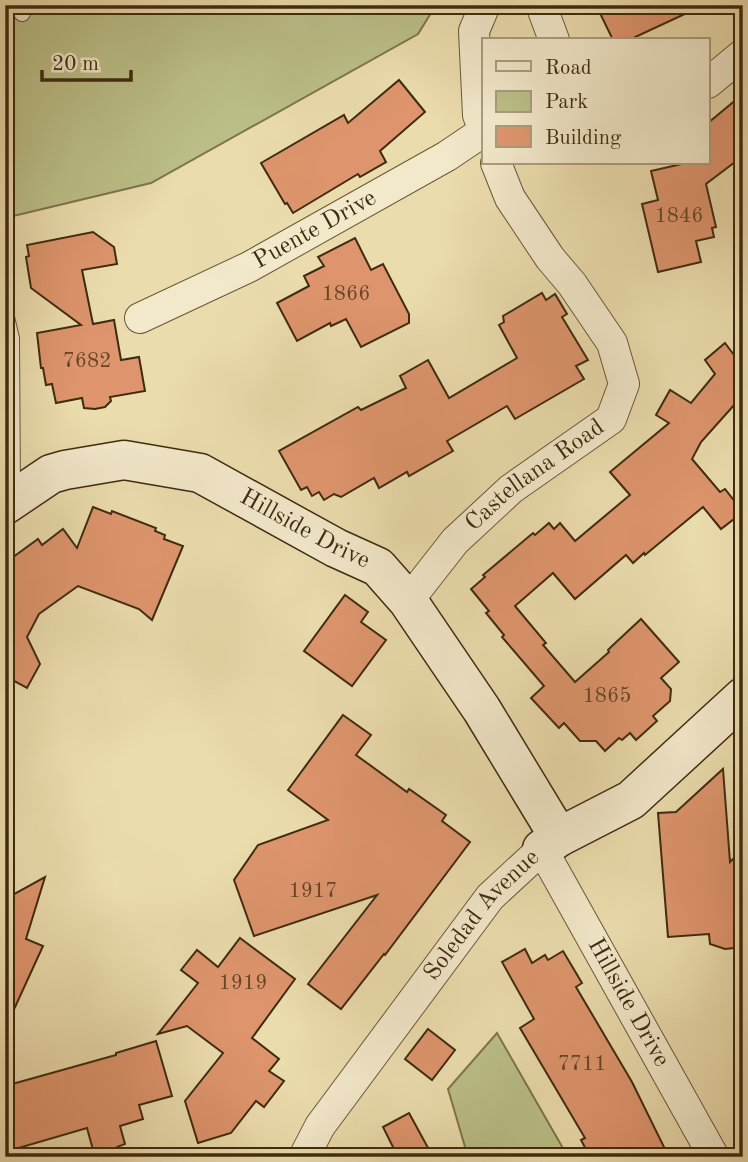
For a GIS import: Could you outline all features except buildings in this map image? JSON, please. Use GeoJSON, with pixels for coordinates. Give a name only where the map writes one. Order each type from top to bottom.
{"type":"FeatureCollection","features":[{"type":"Feature","properties":{"kind":"street"},"geometry":{"type":"LineString","coordinates":[[482,126],[478,115],[474,31],[485,5]]}},
{"type":"Feature","properties":{"kind":"street"},"geometry":{"type":"LineString","coordinates":[[541,5],[553,38]]}},
{"type":"Feature","properties":{"kind":"street"},"geometry":{"type":"LineString","coordinates":[[710,81],[743,54]]}},
{"type":"Feature","properties":{"kind":"street","name":"Puente Drive"},"geometry":{"type":"LineString","coordinates":[[140,318],[249,267],[447,156],[482,132]]}},
{"type":"Feature","properties":{"kind":"street","name":"Castellana Road"},"geometry":{"type":"LineString","coordinates":[[408,601],[455,541],[511,489],[611,419],[624,384],[612,343],[510,198],[496,164]]}},
{"type":"Feature","properties":{"kind":"street","name":"Hillside Drive"},"geometry":{"type":"LineString","coordinates":[[9,503],[51,474],[124,460],[200,473],[336,548],[378,568],[408,601],[482,710],[713,1157]]}},
{"type":"Feature","properties":{"kind":"street","name":"Soledad Avenue"},"geometry":{"type":"LineString","coordinates":[[304,1157],[320,1126],[490,897],[551,843],[631,800],[741,700]]}},
{"type":"Feature","properties":{"kind":"lane"},"geometry":{"type":"LineString","coordinates":[[5,313],[11,338],[9,503]]}},
{"type":"Feature","properties":{"kind":"green space"},"geometry":{"type":"Polygon","coordinates":[[[5,5],[436,5],[418,34],[151,183],[5,218],[5,5]]]}},
{"type":"Feature","properties":{"kind":"green space"},"geometry":{"type":"Polygon","coordinates":[[[497,1033],[568,1157],[468,1157],[448,1089],[497,1033]]]}}]}
